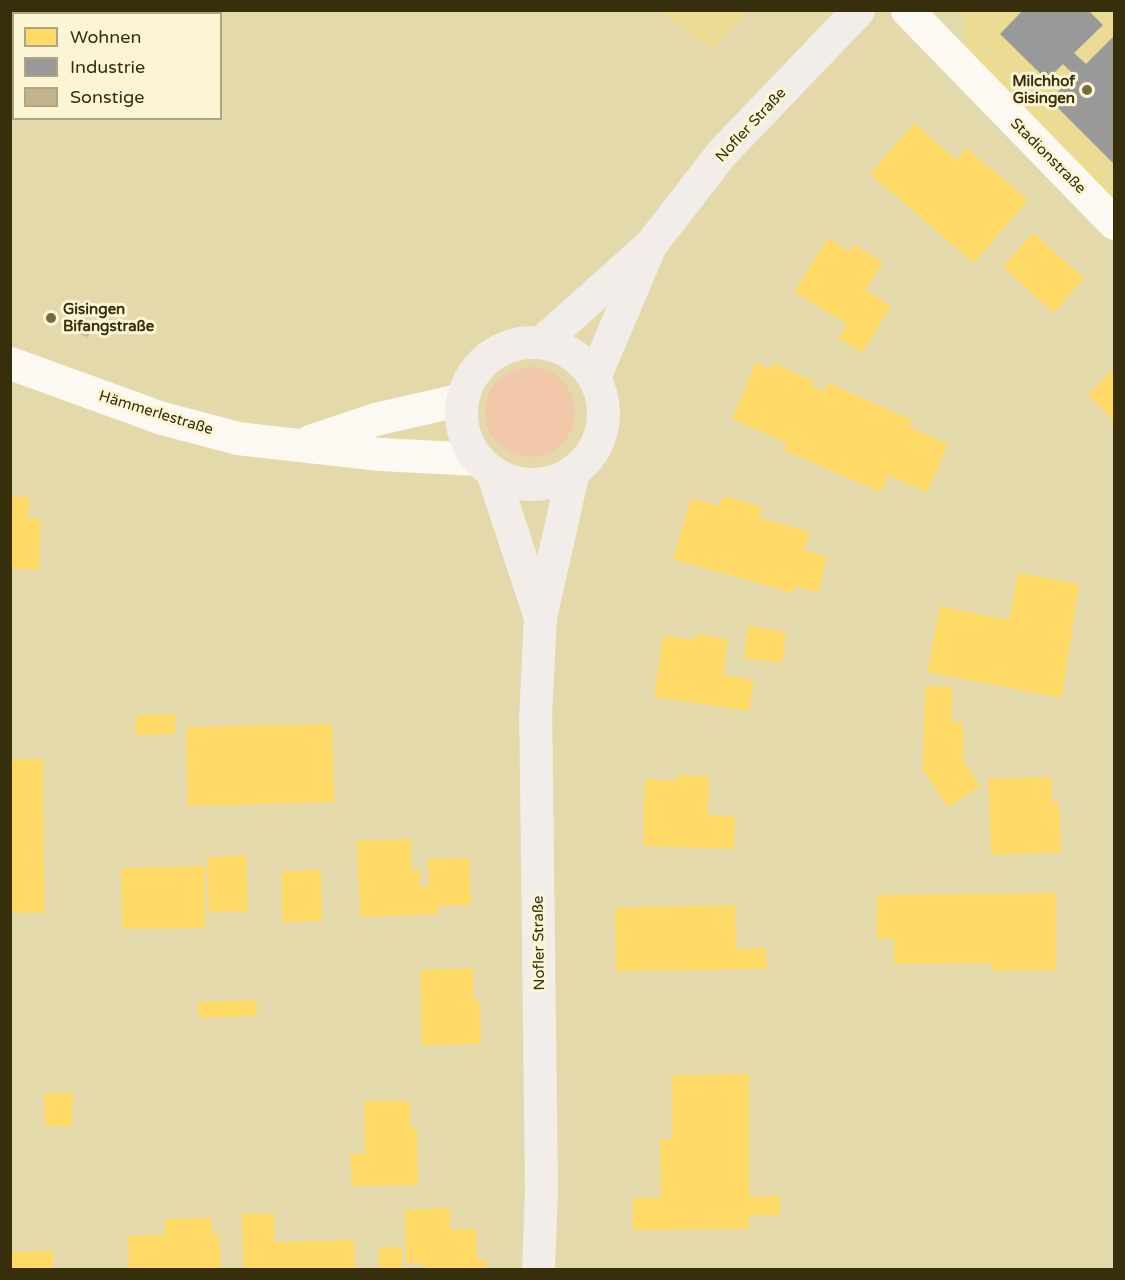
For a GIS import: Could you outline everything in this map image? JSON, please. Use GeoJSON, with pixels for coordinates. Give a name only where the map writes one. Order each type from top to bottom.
{"type":"FeatureCollection","features":[{"type":"Feature","properties":{"kind":"main road","name":"Nofler Straße"},"geometry":{"type":"LineString","coordinates":[[541,342],[650,245],[723,151],[858,10]]}},
{"type":"Feature","properties":{"kind":"main road","name":"Nofler Straße"},"geometry":{"type":"LineString","coordinates":[[594,377],[650,245]]}},
{"type":"Feature","properties":{"kind":"main road","name":"Nofler Straße"},"geometry":{"type":"LineString","coordinates":[[538,1269],[541,1190],[535,718],[540,617],[573,471],[598,440],[601,430],[602,397],[594,377],[571,354],[541,342],[506,346],[490,355],[468,382],[462,399],[463,431],[485,465],[540,617]]}},
{"type":"Feature","properties":{"kind":"main road"},"geometry":{"type":"LineString","coordinates":[[485,465],[524,484],[558,480],[573,471]]}},
{"type":"Feature","properties":{"kind":"street","name":"Stadionstraße"},"geometry":{"type":"LineString","coordinates":[[907,10],[1114,223]]}},
{"type":"Feature","properties":{"kind":"street","name":"Hämmerlestraße"},"geometry":{"type":"LineString","coordinates":[[10,363],[162,418],[237,438],[305,443],[380,454],[485,465]]}},
{"type":"Feature","properties":{"kind":"street","name":"Hämmerlestraße"},"geometry":{"type":"LineString","coordinates":[[305,443],[375,419],[462,399]]}},
{"type":"Feature","properties":{"kind":"shaded area"},"geometry":{"type":"Polygon","coordinates":[[[962,10],[1114,11],[1114,223],[969,75],[962,10]]]}},
{"type":"Feature","properties":{"kind":"shaded area"},"geometry":{"type":"Polygon","coordinates":[[[658,11],[748,11],[712,49],[658,11]]]}},
{"type":"Feature","properties":{"kind":"shaded area"},"geometry":{"type":"Polygon","coordinates":[[[530,367],[547,370],[562,380],[572,395],[575,412],[572,429],[562,444],[547,454],[530,457],[513,454],[498,444],[488,429],[485,412],[488,395],[498,380],[513,370],[530,367]]]}},
{"type":"Feature","properties":{"kind":"building: Wohnen"},"geometry":{"type":"Polygon","coordinates":[[[914,123],[956,160],[966,148],[1028,200],[974,263],[870,174],[914,123]]]}},
{"type":"Feature","properties":{"kind":"building: Wohnen"},"geometry":{"type":"Polygon","coordinates":[[[1033,233],[1084,278],[1054,313],[1003,267],[1033,233]]]}},
{"type":"Feature","properties":{"kind":"building: Wohnen"},"geometry":{"type":"Polygon","coordinates":[[[828,238],[850,252],[854,245],[883,262],[865,290],[891,306],[862,353],[838,338],[847,324],[794,292],[828,238]]]}},
{"type":"Feature","properties":{"kind":"building: Wohnen"},"geometry":{"type":"Polygon","coordinates":[[[756,362],[770,369],[772,363],[814,381],[812,387],[824,392],[828,383],[912,420],[909,427],[948,444],[927,492],[888,475],[880,492],[784,450],[787,443],[732,419],[756,362]]]}},
{"type":"Feature","properties":{"kind":"building: Wohnen"},"geometry":{"type":"Polygon","coordinates":[[[1114,368],[1114,421],[1088,395],[1114,368]]]}},
{"type":"Feature","properties":{"kind":"building: Wohnen"},"geometry":{"type":"Polygon","coordinates":[[[723,496],[762,507],[759,518],[810,532],[804,550],[827,557],[818,593],[795,586],[793,593],[673,559],[691,498],[719,506],[723,496]]]}},
{"type":"Feature","properties":{"kind":"building: Wohnen"},"geometry":{"type":"Polygon","coordinates":[[[10,497],[29,497],[28,518],[41,519],[39,570],[10,569],[10,497]]]}},
{"type":"Feature","properties":{"kind":"building: Wohnen"},"geometry":{"type":"Polygon","coordinates":[[[1018,573],[1079,584],[1062,698],[927,672],[940,606],[1009,620],[1018,573]]]}},
{"type":"Feature","properties":{"kind":"building: Wohnen"},"geometry":{"type":"Polygon","coordinates":[[[748,626],[786,632],[782,663],[744,658],[748,626]]]}},
{"type":"Feature","properties":{"kind":"building: Wohnen"},"geometry":{"type":"Polygon","coordinates":[[[696,634],[728,639],[723,675],[754,680],[749,711],[654,697],[663,636],[695,640],[696,634]]]}},
{"type":"Feature","properties":{"kind":"building: Wohnen"},"geometry":{"type":"Polygon","coordinates":[[[925,686],[953,687],[951,722],[963,722],[963,760],[980,786],[948,807],[923,769],[925,686]]]}},
{"type":"Feature","properties":{"kind":"building: Wohnen"},"geometry":{"type":"Polygon","coordinates":[[[175,714],[175,734],[136,735],[135,716],[175,714]]]}},
{"type":"Feature","properties":{"kind":"building: Wohnen"},"geometry":{"type":"Polygon","coordinates":[[[332,724],[334,802],[188,806],[186,727],[332,724]]]}},
{"type":"Feature","properties":{"kind":"building: Wohnen"},"geometry":{"type":"Polygon","coordinates":[[[10,759],[43,759],[44,913],[10,913],[10,759]]]}},
{"type":"Feature","properties":{"kind":"building: Wohnen"},"geometry":{"type":"Polygon","coordinates":[[[677,775],[709,776],[708,815],[735,816],[734,849],[643,846],[645,779],[677,781],[677,775]]]}},
{"type":"Feature","properties":{"kind":"building: Wohnen"},"geometry":{"type":"Polygon","coordinates":[[[1051,777],[1052,802],[1059,802],[1061,852],[991,855],[988,779],[1051,777]]]}},
{"type":"Feature","properties":{"kind":"building: Wohnen"},"geometry":{"type":"Polygon","coordinates":[[[411,839],[411,871],[420,870],[420,887],[429,887],[428,859],[469,858],[471,905],[438,906],[438,914],[360,917],[357,841],[411,839]]]}},
{"type":"Feature","properties":{"kind":"building: Wohnen"},"geometry":{"type":"Polygon","coordinates":[[[246,855],[248,911],[209,912],[207,857],[246,855]]]}},
{"type":"Feature","properties":{"kind":"building: Wohnen"},"geometry":{"type":"Polygon","coordinates":[[[205,866],[205,928],[122,929],[121,868],[205,866]]]}},
{"type":"Feature","properties":{"kind":"building: Wohnen"},"geometry":{"type":"Polygon","coordinates":[[[321,870],[322,921],[282,922],[282,871],[321,870]]]}},
{"type":"Feature","properties":{"kind":"building: Wohnen"},"geometry":{"type":"Polygon","coordinates":[[[1056,893],[1056,970],[992,971],[992,963],[894,964],[894,938],[877,939],[877,895],[1056,893]]]}},
{"type":"Feature","properties":{"kind":"building: Wohnen"},"geometry":{"type":"Polygon","coordinates":[[[735,905],[736,949],[766,948],[767,969],[616,971],[615,908],[735,905]]]}},
{"type":"Feature","properties":{"kind":"building: Wohnen"},"geometry":{"type":"Polygon","coordinates":[[[473,968],[474,1001],[480,1001],[481,1044],[422,1045],[420,970],[473,968]]]}},
{"type":"Feature","properties":{"kind":"building: Wohnen"},"geometry":{"type":"Polygon","coordinates":[[[257,1000],[257,1016],[199,1018],[198,1002],[257,1000]]]}},
{"type":"Feature","properties":{"kind":"building: Wohnen"},"geometry":{"type":"Polygon","coordinates":[[[749,1074],[749,1197],[780,1196],[780,1215],[749,1215],[749,1229],[633,1230],[633,1198],[661,1198],[660,1139],[672,1139],[672,1075],[749,1074]]]}},
{"type":"Feature","properties":{"kind":"building: Wohnen"},"geometry":{"type":"Polygon","coordinates":[[[44,1093],[73,1093],[72,1126],[45,1126],[44,1093]]]}},
{"type":"Feature","properties":{"kind":"building: Wohnen"},"geometry":{"type":"Polygon","coordinates":[[[364,1101],[410,1101],[410,1129],[417,1128],[418,1185],[352,1186],[350,1154],[365,1154],[364,1101]]]}},
{"type":"Feature","properties":{"kind":"building: Wohnen"},"geometry":{"type":"Polygon","coordinates":[[[450,1208],[450,1230],[476,1229],[477,1260],[487,1260],[487,1270],[423,1270],[423,1263],[406,1263],[405,1210],[450,1208]]]}},
{"type":"Feature","properties":{"kind":"building: Wohnen"},"geometry":{"type":"Polygon","coordinates":[[[274,1213],[274,1242],[354,1240],[355,1270],[243,1270],[242,1214],[274,1213]]]}},
{"type":"Feature","properties":{"kind":"building: Wohnen"},"geometry":{"type":"Polygon","coordinates":[[[212,1218],[212,1234],[219,1234],[221,1270],[129,1270],[128,1236],[165,1235],[165,1219],[212,1218]]]}},
{"type":"Feature","properties":{"kind":"building: Wohnen"},"geometry":{"type":"Polygon","coordinates":[[[379,1247],[402,1247],[402,1270],[379,1270],[379,1247]]]}},
{"type":"Feature","properties":{"kind":"building: Wohnen"},"geometry":{"type":"Polygon","coordinates":[[[53,1251],[53,1270],[10,1270],[10,1252],[53,1251]]]}},
{"type":"Feature","properties":{"kind":"building: Industrie","name":"Milchhof Gisingen"},"geometry":{"type":"Polygon","coordinates":[[[1023,10],[1088,10],[1103,25],[1074,53],[1086,64],[1114,36],[1114,164],[1050,100],[1074,75],[1063,64],[1047,80],[1000,34],[1023,10]]]}},
{"type":"Feature","properties":{"kind":"building: Sonstige"},"geometry":{"type":"Polygon","coordinates":[[[64,316],[92,326],[88,337],[60,327],[64,316]]]}},
{"type":"Feature","properties":{"kind":"place","name":"Milchhof Gisingen"},"geometry":{"type":"Point","coordinates":[1087,90]}},
{"type":"Feature","properties":{"kind":"place","name":"Gisingen Bifangstraße"},"geometry":{"type":"Point","coordinates":[51,318]}}]}
